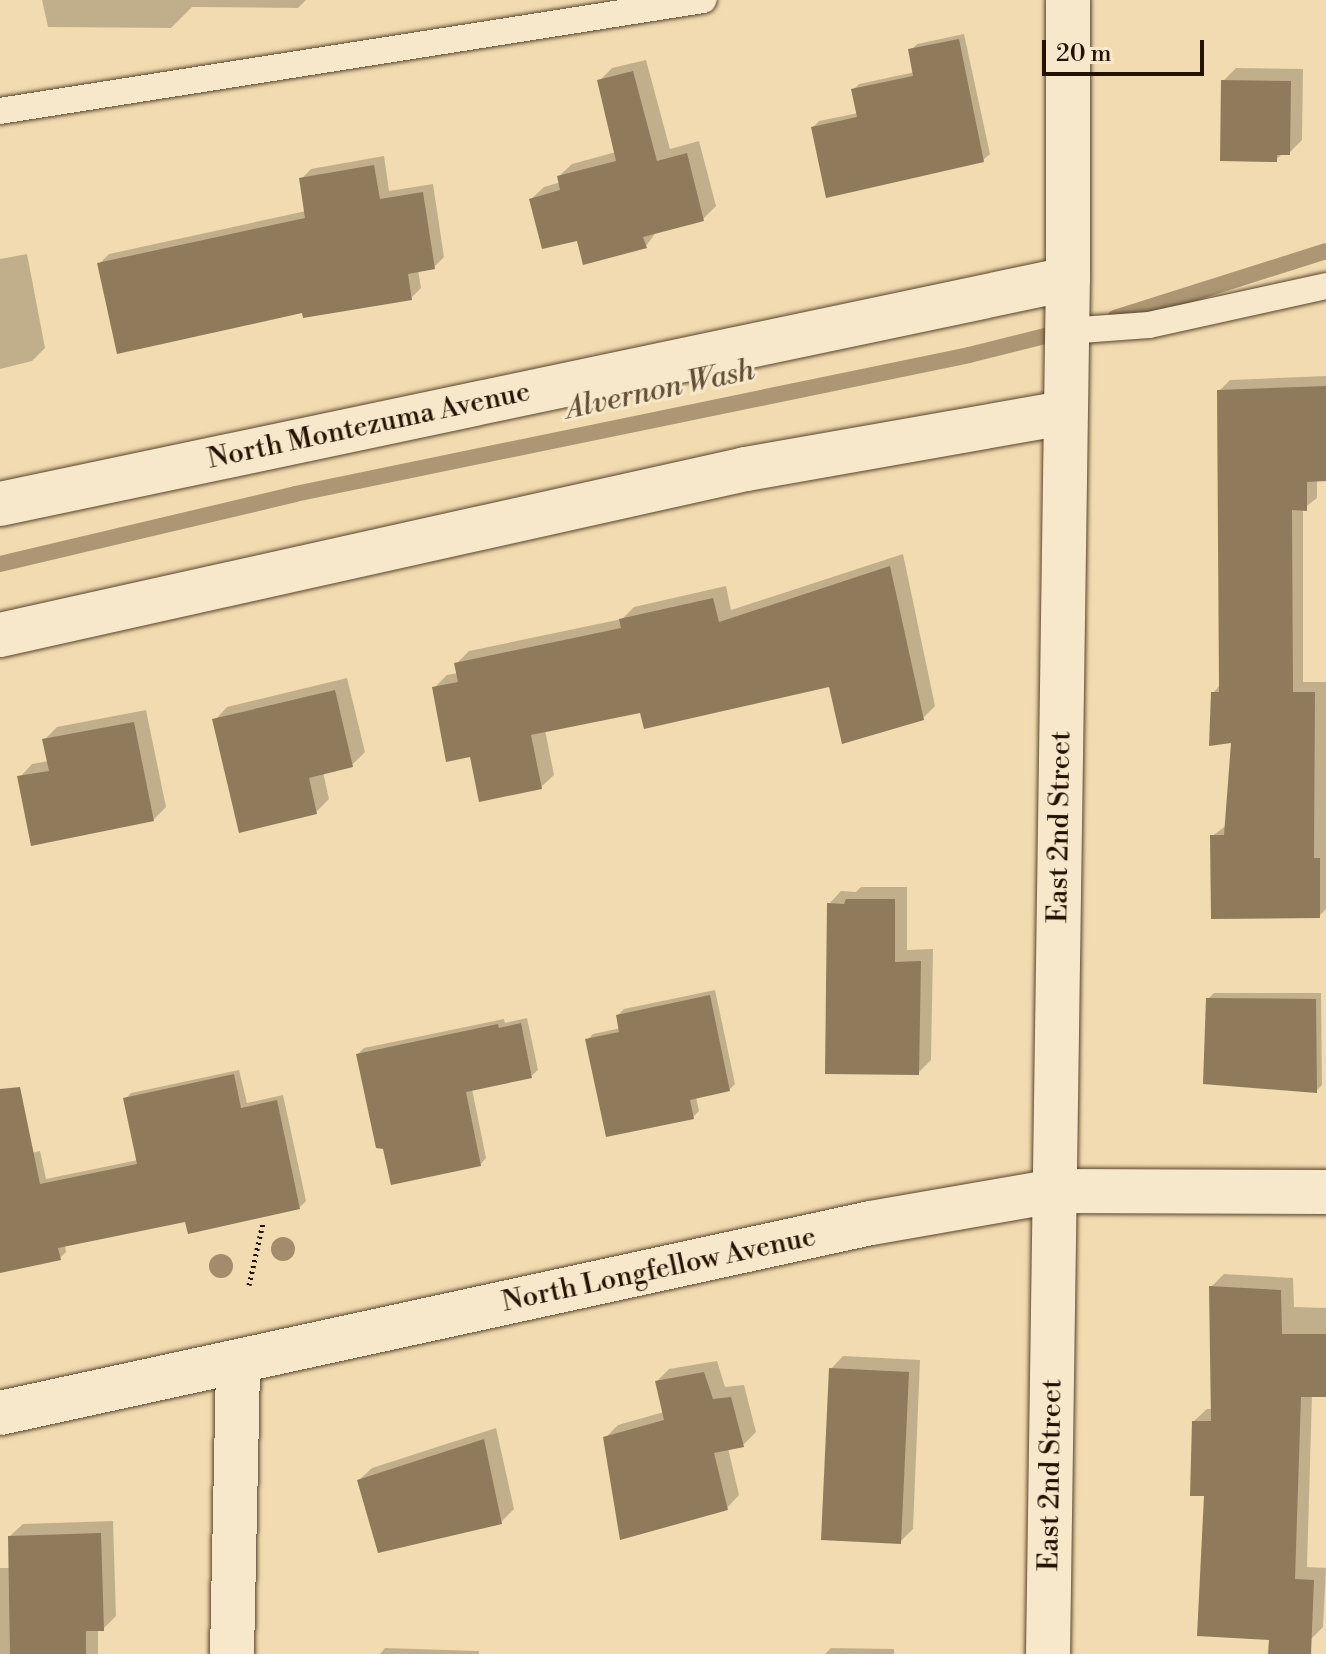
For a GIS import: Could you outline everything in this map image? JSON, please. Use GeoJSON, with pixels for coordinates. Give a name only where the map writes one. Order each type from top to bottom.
{"type":"FeatureCollection","features":[{"type":"Feature","properties":{"kind":"street","name":"East 2nd Street"},"geometry":{"type":"LineString","coordinates":[[1048,1654],[1068,279],[1068,0]]}},
{"type":"Feature","properties":{"kind":"street","name":"North Montezuma Avenue"},"geometry":{"type":"LineString","coordinates":[[0,504],[1068,279]]}},
{"type":"Feature","properties":{"kind":"street"},"geometry":{"type":"LineString","coordinates":[[0,635],[746,469],[1065,413]]}},
{"type":"Feature","properties":{"kind":"street","name":"North Longfellow Avenue"},"geometry":{"type":"LineString","coordinates":[[0,1413],[871,1223],[1055,1191],[1326,1192]]}},
{"type":"Feature","properties":{"kind":"street"},"geometry":{"type":"LineString","coordinates":[[232,1654],[238,1363]]}},
{"type":"Feature","properties":{"kind":"lane"},"geometry":{"type":"LineString","coordinates":[[0,111],[703,0]]}},
{"type":"Feature","properties":{"kind":"lane"},"geometry":{"type":"LineString","coordinates":[[1067,331],[1149,325],[1326,286]]}},
{"type":"Feature","properties":{"kind":"path"},"geometry":{"type":"LineString","coordinates":[[249,1285],[263,1223]]}},
{"type":"Feature","properties":{"kind":"building"},"geometry":{"type":"Polygon","coordinates":[[[959,39],[984,162],[826,198],[811,127],[857,117],[851,89],[913,76],[908,49],[959,39]]]}},
{"type":"Feature","properties":{"kind":"building"},"geometry":{"type":"Polygon","coordinates":[[[633,71],[657,161],[687,153],[704,221],[643,237],[647,248],[583,265],[577,241],[542,249],[529,199],[560,190],[557,176],[616,161],[597,80],[633,71]]]}},
{"type":"Feature","properties":{"kind":"building"},"geometry":{"type":"Polygon","coordinates":[[[1221,80],[1291,81],[1290,155],[1277,155],[1277,162],[1220,161],[1221,80]]]}},
{"type":"Feature","properties":{"kind":"building"},"geometry":{"type":"Polygon","coordinates":[[[374,165],[380,199],[423,192],[435,269],[408,274],[412,300],[303,318],[302,313],[117,354],[97,263],[305,218],[299,178],[374,165]]]}},
{"type":"Feature","properties":{"kind":"building"},"geometry":{"type":"Polygon","coordinates":[[[1326,386],[1326,481],[1307,482],[1307,511],[1292,510],[1293,692],[1315,692],[1314,858],[1320,858],[1320,918],[1211,919],[1210,835],[1224,835],[1231,743],[1209,746],[1211,692],[1219,692],[1217,390],[1326,386]]]}},
{"type":"Feature","properties":{"kind":"building"},"geometry":{"type":"Polygon","coordinates":[[[890,566],[924,720],[842,744],[829,687],[644,729],[640,713],[531,735],[542,789],[479,802],[470,757],[446,762],[432,687],[458,682],[454,663],[621,628],[619,619],[713,598],[719,622],[890,566]]]}},
{"type":"Feature","properties":{"kind":"building"},"geometry":{"type":"Polygon","coordinates":[[[335,690],[353,767],[309,778],[317,814],[239,833],[212,719],[335,690]]]}},
{"type":"Feature","properties":{"kind":"building"},"geometry":{"type":"Polygon","coordinates":[[[134,722],[154,821],[31,846],[17,776],[49,771],[42,739],[134,722]]]}},
{"type":"Feature","properties":{"kind":"building"},"geometry":{"type":"Polygon","coordinates":[[[846,899],[895,899],[895,962],[921,961],[919,1075],[825,1074],[827,903],[844,904],[846,899]]]}},
{"type":"Feature","properties":{"kind":"building"},"geometry":{"type":"Polygon","coordinates":[[[710,995],[730,1091],[690,1100],[694,1119],[606,1137],[585,1039],[619,1032],[616,1015],[710,995]]]}},
{"type":"Feature","properties":{"kind":"building"},"geometry":{"type":"Polygon","coordinates":[[[1206,998],[1316,999],[1317,1093],[1203,1084],[1206,998]]]}},
{"type":"Feature","properties":{"kind":"building"},"geometry":{"type":"Polygon","coordinates":[[[521,1023],[532,1078],[466,1092],[481,1166],[391,1185],[383,1149],[376,1148],[356,1054],[498,1024],[499,1028],[521,1023]]]}},
{"type":"Feature","properties":{"kind":"building"},"geometry":{"type":"Polygon","coordinates":[[[234,1074],[241,1108],[277,1100],[300,1209],[188,1234],[185,1222],[58,1248],[61,1260],[0,1273],[0,1089],[20,1087],[40,1184],[137,1164],[123,1098],[234,1074]]]}},
{"type":"Feature","properties":{"kind":"building"},"geometry":{"type":"Polygon","coordinates":[[[1209,1286],[1281,1290],[1282,1334],[1326,1334],[1326,1397],[1301,1397],[1295,1579],[1314,1580],[1311,1654],[1268,1654],[1269,1640],[1197,1636],[1204,1496],[1190,1496],[1192,1421],[1211,1421],[1209,1286]]]}},
{"type":"Feature","properties":{"kind":"building"},"geometry":{"type":"Polygon","coordinates":[[[829,1368],[909,1372],[901,1544],[821,1540],[829,1368]]]}},
{"type":"Feature","properties":{"kind":"building"},"geometry":{"type":"Polygon","coordinates":[[[704,1372],[713,1399],[731,1397],[744,1447],[714,1453],[728,1510],[620,1540],[603,1437],[664,1420],[655,1381],[704,1372]]]}},
{"type":"Feature","properties":{"kind":"building"},"geometry":{"type":"Polygon","coordinates":[[[484,1439],[502,1524],[378,1553],[357,1480],[484,1439]]]}},
{"type":"Feature","properties":{"kind":"building"},"geometry":{"type":"Polygon","coordinates":[[[101,1533],[104,1631],[86,1631],[86,1654],[10,1654],[8,1536],[101,1533]]]}},
{"type":"Feature","properties":{"kind":"waterway","name":"Alvernon Wash"},"geometry":{"type":"LineString","coordinates":[[1115,318],[1326,251]]}},
{"type":"Feature","properties":{"kind":"waterway","name":"Alvernon Wash"},"geometry":{"type":"LineString","coordinates":[[0,564],[295,494],[969,355],[1065,331]]}}]}
